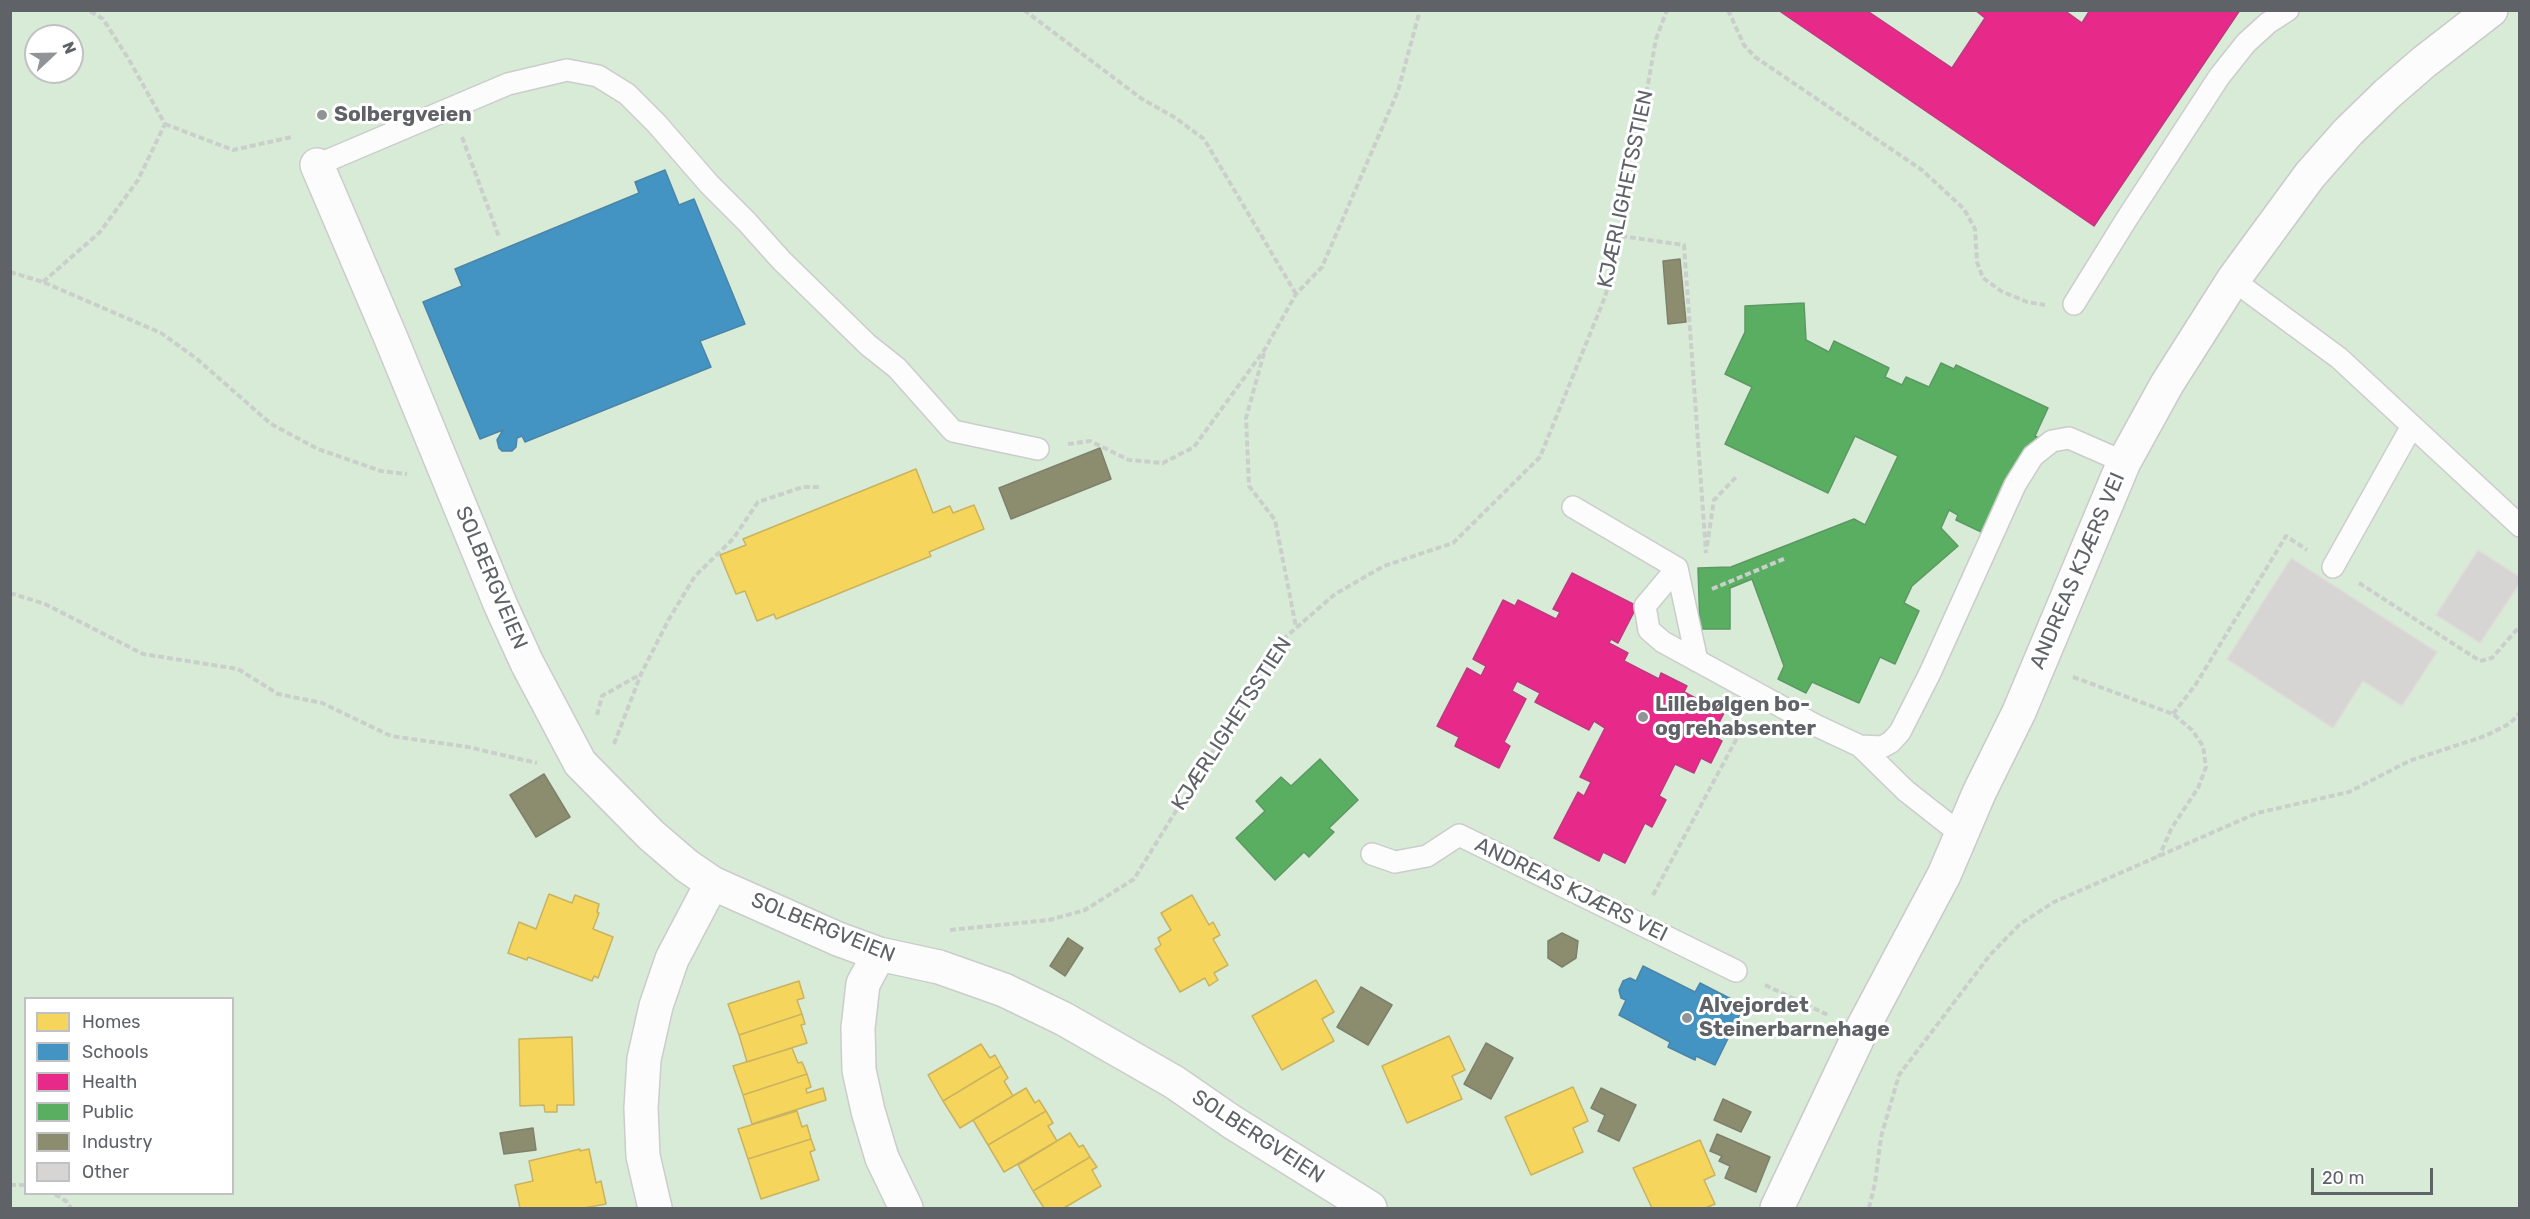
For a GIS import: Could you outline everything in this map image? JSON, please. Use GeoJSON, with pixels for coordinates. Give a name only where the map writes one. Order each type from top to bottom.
{"type":"FeatureCollection","features":[{"type":"Feature","properties":{"kind":"street","name":"ANDREAS KJÆRS VEI"},"geometry":{"type":"LineString","coordinates":[[1777,1209],[1861,1031],[1944,875],[2038,666],[2124,462],[2167,384],[2233,280],[2310,175],[2348,132],[2424,62],[2491,10]]}},
{"type":"Feature","properties":{"kind":"street","name":"SOLBERGVEIEN"},"geometry":{"type":"LineString","coordinates":[[317,165],[527,663],[580,763],[651,835],[687,866],[712,883],[879,954],[939,967],[1004,990],[1064,1019],[1174,1082],[1232,1122],[1370,1209]]}},
{"type":"Feature","properties":{"kind":"street"},"geometry":{"type":"LineString","coordinates":[[655,1209],[643,1156],[640,1108],[644,1059],[656,1006],[672,959],[712,883]]}},
{"type":"Feature","properties":{"kind":"street"},"geometry":{"type":"LineString","coordinates":[[879,954],[863,984],[858,1028],[859,1070],[882,1158],[906,1209]]}},
{"type":"Feature","properties":{"kind":"lane"},"geometry":{"type":"LineString","coordinates":[[2074,304],[2219,77],[2246,43],[2268,23],[2288,10]]}},
{"type":"Feature","properties":{"kind":"lane","name":"SOLBERGVEIEN"},"geometry":{"type":"LineString","coordinates":[[317,165],[508,84],[567,70],[597,76],[627,94],[781,260],[868,345],[897,368],[953,431],[1038,449]]}},
{"type":"Feature","properties":{"kind":"lane"},"geometry":{"type":"LineString","coordinates":[[2233,280],[2339,358],[2520,526]]}},
{"type":"Feature","properties":{"kind":"lane"},"geometry":{"type":"LineString","coordinates":[[2333,567],[2412,426]]}},
{"type":"Feature","properties":{"kind":"lane"},"geometry":{"type":"LineString","coordinates":[[1860,746],[1882,747],[1891,742],[1900,732],[1930,674],[2015,484],[2033,456],[2052,441],[2069,438],[2124,462]]}},
{"type":"Feature","properties":{"kind":"lane"},"geometry":{"type":"LineString","coordinates":[[1573,507],[1677,568],[1697,661]]}},
{"type":"Feature","properties":{"kind":"lane"},"geometry":{"type":"LineString","coordinates":[[1677,568],[1645,606],[1649,630],[1663,642],[1697,661],[1860,746],[1906,791],[1962,834]]}},
{"type":"Feature","properties":{"kind":"lane","name":"ANDREAS KJÆRS VEI"},"geometry":{"type":"LineString","coordinates":[[1372,854],[1395,862],[1427,856],[1459,835],[1736,971]]}},
{"type":"Feature","properties":{"kind":"path"},"geometry":{"type":"LineString","coordinates":[[88,10],[103,19],[128,57],[165,124],[233,150],[294,136]]}},
{"type":"Feature","properties":{"kind":"path"},"geometry":{"type":"LineString","coordinates":[[1024,10],[1142,99],[1204,139],[1296,294]]}},
{"type":"Feature","properties":{"kind":"path"},"geometry":{"type":"LineString","coordinates":[[1038,449],[1090,441],[1129,460],[1163,463],[1194,447],[1264,350],[1296,294],[1322,267],[1398,90],[1420,10]]}},
{"type":"Feature","properties":{"kind":"path","name":"KJÆRLIGHETSSTIEN"},"geometry":{"type":"LineString","coordinates":[[948,930],[1049,920],[1085,910],[1134,879],[1280,642],[1335,594],[1384,566],[1453,543],[1540,457],[1605,297],[1621,236],[1656,39],[1667,10]]}},
{"type":"Feature","properties":{"kind":"path"},"geometry":{"type":"LineString","coordinates":[[1728,10],[1744,45],[1755,57],[1922,170],[1964,209],[1975,229],[1977,262],[1983,278],[2001,291],[2027,302],[2039,305],[2074,304]]}},
{"type":"Feature","properties":{"kind":"path"},"geometry":{"type":"LineString","coordinates":[[452,109],[499,237]]}},
{"type":"Feature","properties":{"kind":"path"},"geometry":{"type":"LineString","coordinates":[[43,282],[100,232],[138,180],[165,124]]}},
{"type":"Feature","properties":{"kind":"path"},"geometry":{"type":"LineString","coordinates":[[1621,236],[1683,245],[1706,554]]}},
{"type":"Feature","properties":{"kind":"path"},"geometry":{"type":"LineString","coordinates":[[10,272],[43,282],[161,333],[197,359],[272,424],[318,449],[381,471],[449,479]]}},
{"type":"Feature","properties":{"kind":"path"},"geometry":{"type":"LineString","coordinates":[[1264,350],[1246,418],[1249,486],[1275,520],[1296,627]]}},
{"type":"Feature","properties":{"kind":"path"},"geometry":{"type":"LineString","coordinates":[[1706,554],[1714,500],[1737,476]]}},
{"type":"Feature","properties":{"kind":"path"},"geometry":{"type":"LineString","coordinates":[[612,748],[641,674],[669,619],[696,576],[733,539],[758,502],[803,487],[822,487]]}},
{"type":"Feature","properties":{"kind":"path"},"geometry":{"type":"LineString","coordinates":[[2173,714],[2196,684],[2286,536],[2481,661],[2492,658],[2520,626]]}},
{"type":"Feature","properties":{"kind":"path"},"geometry":{"type":"LineString","coordinates":[[1677,568],[1706,554]]}},
{"type":"Feature","properties":{"kind":"path"},"geometry":{"type":"LineString","coordinates":[[1685,600],[1786,558]]}},
{"type":"Feature","properties":{"kind":"path"},"geometry":{"type":"LineString","coordinates":[[10,593],[45,604],[143,654],[238,669],[278,694],[322,703],[391,736],[468,747],[555,767],[580,763]]}},
{"type":"Feature","properties":{"kind":"path"},"geometry":{"type":"LineString","coordinates":[[2038,666],[2116,691],[2173,714],[2192,730],[2203,746],[2206,767],[2198,788],[2171,829],[2159,858]]}},
{"type":"Feature","properties":{"kind":"path"},"geometry":{"type":"LineString","coordinates":[[596,722],[602,696],[641,674]]}},
{"type":"Feature","properties":{"kind":"path"},"geometry":{"type":"LineString","coordinates":[[1639,922],[1760,695]]}},
{"type":"Feature","properties":{"kind":"path"},"geometry":{"type":"LineString","coordinates":[[1869,1209],[1881,1137],[1899,1075],[1990,955],[2020,924],[2054,902],[2258,813],[2349,792],[2409,761],[2485,736],[2510,724],[2520,713]]}},
{"type":"Feature","properties":{"kind":"path"},"geometry":{"type":"LineString","coordinates":[[1736,971],[1861,1031]]}},
{"type":"Feature","properties":{"kind":"path"},"geometry":{"type":"LineString","coordinates":[[57,1195],[66,1201],[71,1209]]}},
{"type":"Feature","properties":{"kind":"green space"},"geometry":{"type":"Polygon","coordinates":[[[11,11],[2519,11],[2519,1208],[11,1208],[11,11]]]}},
{"type":"Feature","properties":{"kind":"building: Homes"},"geometry":{"type":"Polygon","coordinates":[[[916,469],[933,513],[950,506],[953,513],[974,505],[984,529],[929,552],[931,556],[776,619],[774,614],[757,621],[745,591],[736,594],[720,555],[746,545],[743,539],[916,469]]]}},
{"type":"Feature","properties":{"kind":"building: Homes"},"geometry":{"type":"Polygon","coordinates":[[[549,894],[572,903],[575,895],[599,904],[597,912],[599,913],[593,929],[613,937],[598,978],[594,976],[592,981],[528,957],[527,960],[508,953],[519,922],[536,929],[549,894]]]}},
{"type":"Feature","properties":{"kind":"building: Homes"},"geometry":{"type":"Polygon","coordinates":[[[1192,895],[1209,925],[1213,922],[1220,935],[1213,939],[1228,965],[1214,973],[1218,980],[1209,986],[1205,978],[1180,992],[1155,949],[1161,945],[1158,938],[1171,930],[1161,913],[1192,895]]]}},
{"type":"Feature","properties":{"kind":"building: Homes"},"geometry":{"type":"Polygon","coordinates":[[[1316,980],[1334,1012],[1322,1019],[1334,1041],[1282,1070],[1252,1016],[1316,980]]]}},
{"type":"Feature","properties":{"kind":"building: Homes"},"geometry":{"type":"Polygon","coordinates":[[[799,981],[804,998],[797,1000],[802,1014],[739,1035],[728,1004],[799,981]]]}},
{"type":"Feature","properties":{"kind":"building: Homes"},"geometry":{"type":"Polygon","coordinates":[[[802,1014],[805,1024],[801,1025],[807,1043],[747,1062],[739,1035],[802,1014]]]}},
{"type":"Feature","properties":{"kind":"building: Homes"},"geometry":{"type":"Polygon","coordinates":[[[1449,1036],[1465,1070],[1452,1076],[1462,1099],[1407,1123],[1382,1066],[1449,1036]]]}},
{"type":"Feature","properties":{"kind":"building: Homes"},"geometry":{"type":"Polygon","coordinates":[[[572,1037],[574,1105],[557,1105],[557,1112],[545,1112],[544,1105],[520,1106],[519,1039],[572,1037]]]}},
{"type":"Feature","properties":{"kind":"building: Homes"},"geometry":{"type":"Polygon","coordinates":[[[981,1044],[990,1058],[995,1055],[1001,1066],[943,1101],[928,1075],[981,1044]]]}},
{"type":"Feature","properties":{"kind":"building: Homes"},"geometry":{"type":"Polygon","coordinates":[[[792,1048],[798,1063],[802,1062],[807,1074],[743,1095],[733,1066],[792,1048]]]}},
{"type":"Feature","properties":{"kind":"building: Homes"},"geometry":{"type":"Polygon","coordinates":[[[1001,1066],[1008,1078],[1004,1081],[1013,1096],[960,1128],[943,1101],[1001,1066]]]}},
{"type":"Feature","properties":{"kind":"building: Homes"},"geometry":{"type":"Polygon","coordinates":[[[807,1074],[811,1087],[806,1089],[807,1093],[823,1088],[826,1100],[752,1124],[743,1095],[807,1074]]]}},
{"type":"Feature","properties":{"kind":"building: Homes"},"geometry":{"type":"Polygon","coordinates":[[[1573,1087],[1588,1121],[1573,1128],[1583,1152],[1531,1175],[1505,1117],[1573,1087]]]}},
{"type":"Feature","properties":{"kind":"building: Homes"},"geometry":{"type":"Polygon","coordinates":[[[1026,1088],[1035,1103],[1039,1100],[1046,1111],[988,1145],[973,1120],[1026,1088]]]}},
{"type":"Feature","properties":{"kind":"building: Homes"},"geometry":{"type":"Polygon","coordinates":[[[797,1111],[802,1127],[807,1125],[811,1139],[748,1159],[738,1129],[797,1111]]]}},
{"type":"Feature","properties":{"kind":"building: Homes"},"geometry":{"type":"Polygon","coordinates":[[[1046,1111],[1053,1123],[1048,1126],[1057,1141],[1004,1172],[988,1145],[1046,1111]]]}},
{"type":"Feature","properties":{"kind":"building: Homes"},"geometry":{"type":"Polygon","coordinates":[[[1070,1133],[1079,1147],[1083,1145],[1090,1157],[1033,1191],[1018,1165],[1070,1133]]]}},
{"type":"Feature","properties":{"kind":"building: Homes"},"geometry":{"type":"Polygon","coordinates":[[[811,1139],[815,1150],[810,1152],[819,1180],[761,1199],[748,1159],[811,1139]]]}},
{"type":"Feature","properties":{"kind":"building: Homes"},"geometry":{"type":"Polygon","coordinates":[[[1700,1140],[1715,1175],[1704,1180],[1715,1204],[1705,1208],[1652,1208],[1633,1168],[1700,1140]]]}},
{"type":"Feature","properties":{"kind":"building: Homes"},"geometry":{"type":"Polygon","coordinates":[[[580,1149],[580,1151],[589,1149],[596,1183],[601,1181],[606,1204],[584,1208],[520,1208],[515,1185],[533,1181],[529,1161],[580,1149]]]}},
{"type":"Feature","properties":{"kind":"building: Homes"},"geometry":{"type":"Polygon","coordinates":[[[1090,1157],[1097,1167],[1092,1170],[1101,1186],[1064,1208],[1044,1208],[1033,1191],[1090,1157]]]}},
{"type":"Feature","properties":{"kind":"building: Schools"},"geometry":{"type":"Polygon","coordinates":[[[665,170],[679,205],[694,199],[745,324],[700,341],[711,367],[525,442],[522,436],[517,438],[516,447],[512,451],[502,451],[499,448],[497,440],[503,430],[480,439],[423,302],[462,286],[455,269],[639,193],[635,182],[665,170]]]}},
{"type":"Feature","properties":{"kind":"building: Schools"},"geometry":{"type":"Polygon","coordinates":[[[1643,966],[1695,992],[1700,983],[1737,1002],[1733,1011],[1740,1014],[1715,1065],[1696,1056],[1695,1060],[1668,1047],[1670,1042],[1619,1015],[1626,1000],[1621,998],[1619,990],[1623,981],[1630,978],[1636,981],[1643,966]]]}},
{"type":"Feature","properties":{"kind":"building: Health"},"geometry":{"type":"Polygon","coordinates":[[[1778,10],[1866,10],[1952,68],[1985,18],[1975,10],[2064,10],[2082,23],[2090,10],[2240,10],[2094,226],[1778,10]]]}},
{"type":"Feature","properties":{"kind":"building: Health","name":"Lillebølgen bo- og rehabsenter"},"geometry":{"type":"Polygon","coordinates":[[[1572,573],[1637,606],[1618,643],[1611,639],[1609,643],[1628,653],[1624,661],[1659,679],[1661,673],[1687,686],[1684,692],[1724,713],[1712,736],[1722,741],[1711,763],[1701,758],[1694,773],[1675,764],[1659,796],[1666,800],[1652,827],[1645,823],[1625,863],[1603,852],[1599,861],[1554,838],[1578,792],[1584,796],[1591,782],[1580,777],[1605,728],[1594,721],[1589,730],[1535,702],[1540,693],[1517,681],[1512,691],[1526,699],[1504,742],[1510,746],[1499,768],[1455,746],[1459,737],[1437,726],[1467,668],[1481,676],[1486,666],[1473,659],[1503,600],[1515,606],[1518,600],[1556,619],[1560,612],[1553,609],[1572,573]]]}},
{"type":"Feature","properties":{"kind":"building: Public"},"geometry":{"type":"Polygon","coordinates":[[[1804,303],[1806,340],[1829,352],[1834,341],[1889,368],[1885,377],[1902,385],[1906,377],[1929,387],[1941,363],[1954,369],[1956,365],[2048,408],[2035,436],[2043,440],[1996,539],[1956,520],[1958,515],[1949,510],[1941,528],[1958,546],[1912,586],[1904,603],[1919,611],[1895,664],[1880,657],[1859,703],[1812,682],[1806,693],[1778,679],[1784,666],[1752,579],[1730,588],[1730,629],[1700,629],[1698,568],[1731,567],[1854,519],[1865,525],[1898,456],[1855,436],[1828,493],[1725,444],[1752,387],[1725,374],[1745,332],[1745,306],[1804,303]]]}},
{"type":"Feature","properties":{"kind":"building: Public"},"geometry":{"type":"Polygon","coordinates":[[[1320,759],[1358,800],[1329,828],[1334,832],[1309,857],[1304,852],[1275,880],[1236,838],[1265,811],[1256,801],[1281,777],[1291,786],[1320,759]]]}},
{"type":"Feature","properties":{"kind":"building: Industry"},"geometry":{"type":"Polygon","coordinates":[[[1680,259],[1686,322],[1668,324],[1663,261],[1680,259]]]}},
{"type":"Feature","properties":{"kind":"building: Industry"},"geometry":{"type":"Polygon","coordinates":[[[1100,448],[1111,479],[1011,519],[999,488],[1100,448]]]}},
{"type":"Feature","properties":{"kind":"building: Industry"},"geometry":{"type":"Polygon","coordinates":[[[544,774],[570,817],[536,837],[510,795],[544,774]]]}},
{"type":"Feature","properties":{"kind":"building: Industry"},"geometry":{"type":"Polygon","coordinates":[[[1562,933],[1578,941],[1576,958],[1562,967],[1548,958],[1548,941],[1562,933]]]}},
{"type":"Feature","properties":{"kind":"building: Industry"},"geometry":{"type":"Polygon","coordinates":[[[1068,938],[1083,948],[1065,976],[1050,966],[1068,938]]]}},
{"type":"Feature","properties":{"kind":"building: Industry"},"geometry":{"type":"Polygon","coordinates":[[[1361,987],[1392,1005],[1368,1045],[1337,1027],[1361,987]]]}},
{"type":"Feature","properties":{"kind":"building: Industry"},"geometry":{"type":"Polygon","coordinates":[[[1486,1043],[1513,1058],[1491,1099],[1464,1084],[1486,1043]]]}},
{"type":"Feature","properties":{"kind":"building: Industry"},"geometry":{"type":"Polygon","coordinates":[[[1601,1088],[1636,1105],[1619,1141],[1598,1131],[1605,1115],[1591,1108],[1601,1088]]]}},
{"type":"Feature","properties":{"kind":"building: Industry"},"geometry":{"type":"Polygon","coordinates":[[[1723,1099],[1751,1112],[1741,1132],[1714,1120],[1723,1099]]]}},
{"type":"Feature","properties":{"kind":"building: Industry"},"geometry":{"type":"Polygon","coordinates":[[[533,1128],[536,1150],[504,1154],[500,1133],[533,1128]]]}},
{"type":"Feature","properties":{"kind":"building: Industry"},"geometry":{"type":"Polygon","coordinates":[[[1717,1134],[1770,1157],[1756,1192],[1725,1178],[1730,1166],[1719,1161],[1722,1156],[1710,1151],[1717,1134]]]}},
{"type":"Feature","properties":{"kind":"building: Other"},"geometry":{"type":"Polygon","coordinates":[[[2478,550],[2520,577],[2520,583],[2480,643],[2436,615],[2478,550]]]}},
{"type":"Feature","properties":{"kind":"building: Other"},"geometry":{"type":"Polygon","coordinates":[[[2291,558],[2437,652],[2402,706],[2363,681],[2333,728],[2227,659],[2291,558]]]}},
{"type":"Feature","properties":{"kind":"place","name":"Solbergveien"},"geometry":{"type":"Point","coordinates":[322,115]}},
{"type":"Feature","properties":{"kind":"place","name":"Lillebølgen bo- og rehabsenter"},"geometry":{"type":"Point","coordinates":[1643,717]}},
{"type":"Feature","properties":{"kind":"place","name":"Alvejordet Steinerbarnehage"},"geometry":{"type":"Point","coordinates":[1687,1018]}}]}
